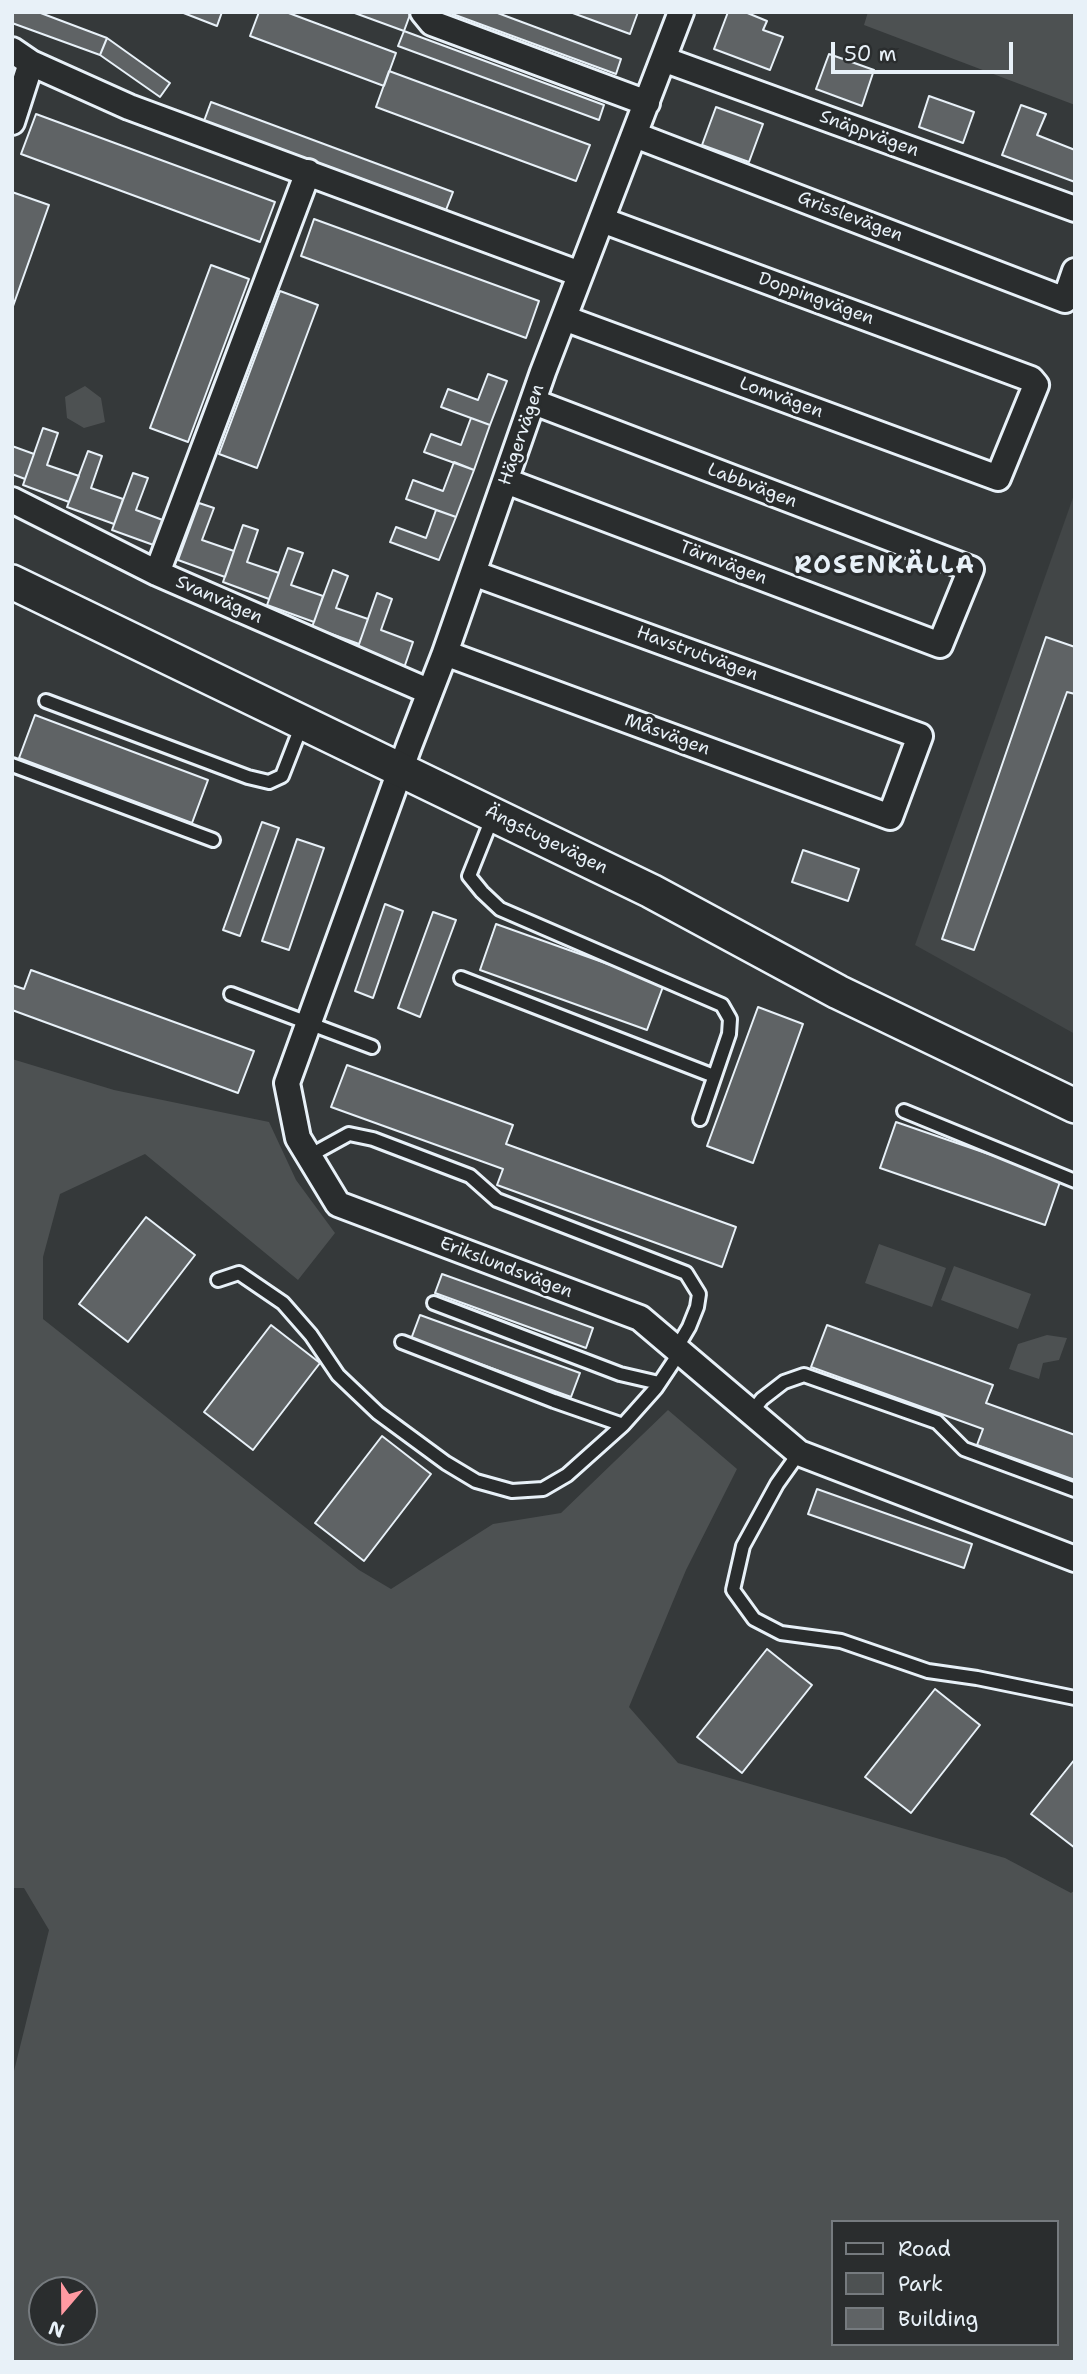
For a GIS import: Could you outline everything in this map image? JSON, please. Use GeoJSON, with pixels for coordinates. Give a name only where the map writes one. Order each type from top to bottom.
{"type":"FeatureCollection","features":[{"type":"Feature","properties":{"kind":"street"},"geometry":{"type":"LineString","coordinates":[[423,12],[432,23],[647,103]]}},
{"type":"Feature","properties":{"kind":"street","name":"Hägervägen"},"geometry":{"type":"LineString","coordinates":[[401,769],[580,274],[681,12]]}},
{"type":"Feature","properties":{"kind":"street"},"geometry":{"type":"LineString","coordinates":[[12,122],[22,56],[129,107],[580,274]]}},
{"type":"Feature","properties":{"kind":"street","name":"Snäppvägen"},"geometry":{"type":"LineString","coordinates":[[663,60],[1075,209]]}},
{"type":"Feature","properties":{"kind":"street","name":"Grisslevägen"},"geometry":{"type":"LineString","coordinates":[[635,135],[1065,300],[1075,271]]}},
{"type":"Feature","properties":{"kind":"street"},"geometry":{"type":"LineString","coordinates":[[157,573],[308,172]]}},
{"type":"Feature","properties":{"kind":"street","name":"Doppingvägen"},"geometry":{"type":"LineString","coordinates":[[602,220],[1031,379],[1036,385],[998,478]]}},
{"type":"Feature","properties":{"kind":"street","name":"Lomvägen"},"geometry":{"type":"LineString","coordinates":[[564,318],[998,478]]}},
{"type":"Feature","properties":{"kind":"street","name":"Labbvägen"},"geometry":{"type":"LineString","coordinates":[[534,402],[971,569],[940,645]]}},
{"type":"Feature","properties":{"kind":"street","name":"Tärnvägen"},"geometry":{"type":"LineString","coordinates":[[506,481],[940,645]]}},
{"type":"Feature","properties":{"kind":"street","name":"Svanvägen"},"geometry":{"type":"LineString","coordinates":[[12,500],[157,573],[430,692]]}},
{"type":"Feature","properties":{"kind":"street","name":"Havstrutvägen"},"geometry":{"type":"LineString","coordinates":[[473,573],[920,736],[890,817]]}},
{"type":"Feature","properties":{"kind":"street","name":"Ängstugevägen"},"geometry":{"type":"LineString","coordinates":[[12,582],[652,891],[838,992],[1075,1106]]}},
{"type":"Feature","properties":{"kind":"street","name":"Måsvägen"},"geometry":{"type":"LineString","coordinates":[[445,653],[890,817]]}},
{"type":"Feature","properties":{"kind":"street","name":"Erikslundsvägen"},"geometry":{"type":"LineString","coordinates":[[401,769],[287,1083],[298,1138],[338,1204],[640,1318],[799,1453],[1075,1559]]}},
{"type":"Feature","properties":{"kind":"lane"},"geometry":{"type":"LineString","coordinates":[[46,701],[248,777],[269,782],[282,776],[303,722]]}},
{"type":"Feature","properties":{"kind":"lane"},"geometry":{"type":"LineString","coordinates":[[12,765],[213,840]]}},
{"type":"Feature","properties":{"kind":"lane"},"geometry":{"type":"LineString","coordinates":[[493,816],[469,876],[500,909],[722,1005],[730,1019],[729,1034],[700,1119]]}},
{"type":"Feature","properties":{"kind":"lane"},"geometry":{"type":"LineString","coordinates":[[461,978],[714,1076]]}},
{"type":"Feature","properties":{"kind":"lane"},"geometry":{"type":"LineString","coordinates":[[230,993],[372,1047]]}},
{"type":"Feature","properties":{"kind":"lane"},"geometry":{"type":"LineString","coordinates":[[904,1111],[1075,1181]]}},
{"type":"Feature","properties":{"kind":"lane"},"geometry":{"type":"LineString","coordinates":[[218,1280],[239,1273],[283,1303],[311,1335],[338,1375],[378,1413],[446,1463],[476,1481],[512,1491],[543,1489],[567,1475],[623,1425],[659,1383],[690,1327],[699,1294],[687,1273],[497,1200],[470,1176],[373,1139],[349,1134],[309,1156]]}},
{"type":"Feature","properties":{"kind":"lane"},"geometry":{"type":"LineString","coordinates":[[434,1303],[620,1374],[659,1383]]}},
{"type":"Feature","properties":{"kind":"lane"},"geometry":{"type":"LineString","coordinates":[[402,1342],[623,1425]]}},
{"type":"Feature","properties":{"kind":"lane"},"geometry":{"type":"LineString","coordinates":[[751,1413],[762,1399],[784,1382],[804,1375],[937,1422],[964,1449],[1075,1490]]}},
{"type":"Feature","properties":{"kind":"lane"},"geometry":{"type":"LineString","coordinates":[[799,1453],[777,1485],[743,1546],[733,1590],[754,1619],[781,1633],[841,1641],[928,1671],[1075,1698]]}},
{"type":"Feature","properties":{"kind":"shaded area"},"geometry":{"type":"Polygon","coordinates":[[[1075,492],[1075,1034],[915,945],[1075,492]]]}},
{"type":"Feature","properties":{"kind":"green space"},"geometry":{"type":"Polygon","coordinates":[[[868,12],[1075,12],[1075,105],[864,25],[868,12]]]}},
{"type":"Feature","properties":{"kind":"green space"},"geometry":{"type":"Polygon","coordinates":[[[85,386],[101,398],[105,422],[84,428],[67,418],[65,397],[85,386]]]}},
{"type":"Feature","properties":{"kind":"green space"},"geometry":{"type":"Polygon","coordinates":[[[12,1059],[114,1090],[269,1122],[296,1180],[335,1233],[298,1280],[145,1154],[60,1194],[43,1257],[43,1319],[359,1570],[391,1589],[493,1524],[561,1513],[668,1410],[737,1469],[686,1570],[629,1707],[678,1763],[1005,1858],[1071,1893],[1075,1890],[1075,2362],[12,2362],[12,2079],[49,1930],[24,1888],[12,1888],[12,1059]]]}},
{"type":"Feature","properties":{"kind":"green space"},"geometry":{"type":"Polygon","coordinates":[[[879,1244],[946,1268],[932,1307],[865,1283],[879,1244]]]}},
{"type":"Feature","properties":{"kind":"green space"},"geometry":{"type":"Polygon","coordinates":[[[954,1266],[1031,1294],[1018,1329],[941,1300],[954,1266]]]}},
{"type":"Feature","properties":{"kind":"green space"},"geometry":{"type":"Polygon","coordinates":[[[1047,1335],[1067,1338],[1059,1360],[1043,1363],[1039,1379],[1009,1369],[1018,1344],[1047,1335]]]}},
{"type":"Feature","properties":{"kind":"building"},"geometry":{"type":"Polygon","coordinates":[[[12,12],[38,12],[107,38],[100,55],[12,23],[12,12]]]}},
{"type":"Feature","properties":{"kind":"building"},"geometry":{"type":"Polygon","coordinates":[[[181,12],[222,12],[217,26],[181,12]]]}},
{"type":"Feature","properties":{"kind":"building"},"geometry":{"type":"Polygon","coordinates":[[[259,12],[286,12],[396,53],[384,86],[250,36],[259,12]]]}},
{"type":"Feature","properties":{"kind":"building"},"geometry":{"type":"Polygon","coordinates":[[[352,12],[411,12],[404,31],[352,12]]]}},
{"type":"Feature","properties":{"kind":"building"},"geometry":{"type":"Polygon","coordinates":[[[447,12],[495,12],[621,59],[616,74],[447,12]]]}},
{"type":"Feature","properties":{"kind":"building"},"geometry":{"type":"Polygon","coordinates":[[[570,12],[638,12],[630,34],[570,12]]]}},
{"type":"Feature","properties":{"kind":"building"},"geometry":{"type":"Polygon","coordinates":[[[728,12],[745,12],[767,21],[763,30],[783,37],[770,70],[714,49],[728,12]]]}},
{"type":"Feature","properties":{"kind":"building"},"geometry":{"type":"Polygon","coordinates":[[[404,31],[604,105],[599,120],[398,46],[404,31]]]}},
{"type":"Feature","properties":{"kind":"building"},"geometry":{"type":"Polygon","coordinates":[[[107,38],[170,83],[160,97],[100,55],[107,38]]]}},
{"type":"Feature","properties":{"kind":"building"},"geometry":{"type":"Polygon","coordinates":[[[829,54],[874,70],[862,106],[816,89],[829,54]]]}},
{"type":"Feature","properties":{"kind":"building"},"geometry":{"type":"Polygon","coordinates":[[[389,71],[590,145],[576,181],[376,107],[389,71]]]}},
{"type":"Feature","properties":{"kind":"building"},"geometry":{"type":"Polygon","coordinates":[[[929,96],[974,112],[963,143],[919,127],[929,96]]]}},
{"type":"Feature","properties":{"kind":"building"},"geometry":{"type":"Polygon","coordinates":[[[211,102],[453,192],[446,210],[204,121],[211,102]]]}},
{"type":"Feature","properties":{"kind":"building"},"geometry":{"type":"Polygon","coordinates":[[[1021,105],[1046,114],[1037,135],[1075,150],[1075,182],[1002,155],[1021,105]]]}},
{"type":"Feature","properties":{"kind":"building"},"geometry":{"type":"Polygon","coordinates":[[[716,107],[763,124],[749,162],[702,145],[716,107]]]}},
{"type":"Feature","properties":{"kind":"building"},"geometry":{"type":"Polygon","coordinates":[[[36,114],[275,202],[260,242],[21,154],[36,114]]]}},
{"type":"Feature","properties":{"kind":"building"},"geometry":{"type":"Polygon","coordinates":[[[12,192],[49,205],[12,309],[12,192]]]}},
{"type":"Feature","properties":{"kind":"building"},"geometry":{"type":"Polygon","coordinates":[[[314,219],[539,301],[526,338],[301,256],[314,219]]]}},
{"type":"Feature","properties":{"kind":"building"},"geometry":{"type":"Polygon","coordinates":[[[211,265],[249,279],[188,442],[150,428],[211,265]]]}},
{"type":"Feature","properties":{"kind":"building"},"geometry":{"type":"Polygon","coordinates":[[[280,291],[318,305],[257,468],[219,454],[280,291]]]}},
{"type":"Feature","properties":{"kind":"building"},"geometry":{"type":"Polygon","coordinates":[[[488,374],[507,381],[490,425],[441,407],[448,389],[478,400],[488,374]]]}},
{"type":"Feature","properties":{"kind":"building"},"geometry":{"type":"Polygon","coordinates":[[[471,418],[490,425],[474,470],[424,452],[431,434],[461,445],[471,418]]]}},
{"type":"Feature","properties":{"kind":"building"},"geometry":{"type":"Polygon","coordinates":[[[43,428],[58,433],[47,465],[79,476],[69,502],[23,485],[43,428]]]}},
{"type":"Feature","properties":{"kind":"building"},"geometry":{"type":"Polygon","coordinates":[[[12,446],[34,454],[25,479],[12,474],[12,446]]]}},
{"type":"Feature","properties":{"kind":"building"},"geometry":{"type":"Polygon","coordinates":[[[88,451],[102,456],[91,488],[123,499],[114,524],[67,507],[88,451]]]}},
{"type":"Feature","properties":{"kind":"building"},"geometry":{"type":"Polygon","coordinates":[[[454,462],[474,470],[456,517],[406,499],[413,480],[443,491],[454,462]]]}},
{"type":"Feature","properties":{"kind":"building"},"geometry":{"type":"Polygon","coordinates":[[[133,473],[148,478],[136,510],[168,522],[159,547],[112,530],[133,473]]]}},
{"type":"Feature","properties":{"kind":"building"},"geometry":{"type":"Polygon","coordinates":[[[199,503],[214,508],[202,540],[234,551],[225,577],[178,560],[199,503]]]}},
{"type":"Feature","properties":{"kind":"building"},"geometry":{"type":"Polygon","coordinates":[[[436,510],[456,517],[439,560],[390,542],[396,527],[426,538],[436,510]]]}},
{"type":"Feature","properties":{"kind":"building"},"geometry":{"type":"Polygon","coordinates":[[[243,525],[258,530],[247,562],[279,573],[269,599],[223,582],[243,525]]]}},
{"type":"Feature","properties":{"kind":"building"},"geometry":{"type":"Polygon","coordinates":[[[288,548],[303,553],[291,585],[323,596],[314,622],[267,605],[288,548]]]}},
{"type":"Feature","properties":{"kind":"building"},"geometry":{"type":"Polygon","coordinates":[[[333,570],[348,576],[336,608],[368,619],[359,644],[312,627],[333,570]]]}},
{"type":"Feature","properties":{"kind":"building"},"geometry":{"type":"Polygon","coordinates":[[[377,593],[392,599],[381,630],[413,642],[404,668],[357,650],[377,593]]]}},
{"type":"Feature","properties":{"kind":"building"},"geometry":{"type":"Polygon","coordinates":[[[1046,637],[1075,647],[1075,694],[1067,692],[974,950],[942,939],[1046,637]]]}},
{"type":"Feature","properties":{"kind":"building"},"geometry":{"type":"Polygon","coordinates":[[[35,715],[208,780],[192,823],[19,758],[35,715]]]}},
{"type":"Feature","properties":{"kind":"building"},"geometry":{"type":"Polygon","coordinates":[[[262,822],[279,828],[240,936],[223,930],[262,822]]]}},
{"type":"Feature","properties":{"kind":"building"},"geometry":{"type":"Polygon","coordinates":[[[297,839],[324,848],[289,950],[262,941],[297,839]]]}},
{"type":"Feature","properties":{"kind":"building"},"geometry":{"type":"Polygon","coordinates":[[[803,850],[859,869],[848,901],[792,882],[803,850]]]}},
{"type":"Feature","properties":{"kind":"building"},"geometry":{"type":"Polygon","coordinates":[[[385,904],[403,911],[373,998],[355,991],[385,904]]]}},
{"type":"Feature","properties":{"kind":"building"},"geometry":{"type":"Polygon","coordinates":[[[433,912],[456,920],[420,1017],[398,1008],[433,912]]]}},
{"type":"Feature","properties":{"kind":"building"},"geometry":{"type":"Polygon","coordinates":[[[496,924],[664,984],[647,1030],[480,970],[496,924]]]}},
{"type":"Feature","properties":{"kind":"building"},"geometry":{"type":"Polygon","coordinates":[[[31,970],[254,1051],[238,1093],[12,1010],[12,985],[24,989],[31,970]]]}},
{"type":"Feature","properties":{"kind":"building"},"geometry":{"type":"Polygon","coordinates":[[[758,1007],[803,1024],[753,1163],[707,1146],[758,1007]]]}},
{"type":"Feature","properties":{"kind":"building"},"geometry":{"type":"Polygon","coordinates":[[[347,1065],[513,1125],[506,1144],[736,1227],[722,1267],[497,1185],[503,1169],[331,1107],[347,1065]]]}},
{"type":"Feature","properties":{"kind":"building"},"geometry":{"type":"Polygon","coordinates":[[[896,1122],[1061,1179],[1045,1225],[880,1168],[896,1122]]]}},
{"type":"Feature","properties":{"kind":"building"},"geometry":{"type":"Polygon","coordinates":[[[146,1217],[195,1255],[128,1342],[79,1304],[146,1217]]]}},
{"type":"Feature","properties":{"kind":"building"},"geometry":{"type":"Polygon","coordinates":[[[442,1274],[593,1328],[586,1348],[435,1293],[442,1274]]]}},
{"type":"Feature","properties":{"kind":"building"},"geometry":{"type":"Polygon","coordinates":[[[420,1315],[580,1373],[571,1397],[411,1339],[420,1315]]]}},
{"type":"Feature","properties":{"kind":"building"},"geometry":{"type":"Polygon","coordinates":[[[271,1325],[320,1363],[253,1450],[204,1412],[271,1325]]]}},
{"type":"Feature","properties":{"kind":"building"},"geometry":{"type":"Polygon","coordinates":[[[827,1325],[993,1385],[986,1403],[1075,1435],[1075,1480],[977,1445],[983,1429],[811,1367],[827,1325]]]}},
{"type":"Feature","properties":{"kind":"building"},"geometry":{"type":"Polygon","coordinates":[[[382,1436],[431,1474],[364,1561],[315,1523],[382,1436]]]}},
{"type":"Feature","properties":{"kind":"building"},"geometry":{"type":"Polygon","coordinates":[[[817,1489],[972,1544],[964,1568],[808,1514],[817,1489]]]}},
{"type":"Feature","properties":{"kind":"building"},"geometry":{"type":"Polygon","coordinates":[[[767,1649],[812,1685],[742,1773],[697,1737],[767,1649]]]}},
{"type":"Feature","properties":{"kind":"building"},"geometry":{"type":"Polygon","coordinates":[[[935,1689],[980,1725],[911,1813],[865,1777],[935,1689]]]}},
{"type":"Feature","properties":{"kind":"building"},"geometry":{"type":"Polygon","coordinates":[[[1075,1759],[1075,1848],[1031,1814],[1075,1759]]]}},
{"type":"Feature","properties":{"kind":"district","name":"ROSENKÄLLA"},"geometry":{"type":"Point","coordinates":[885,567]}}]}
